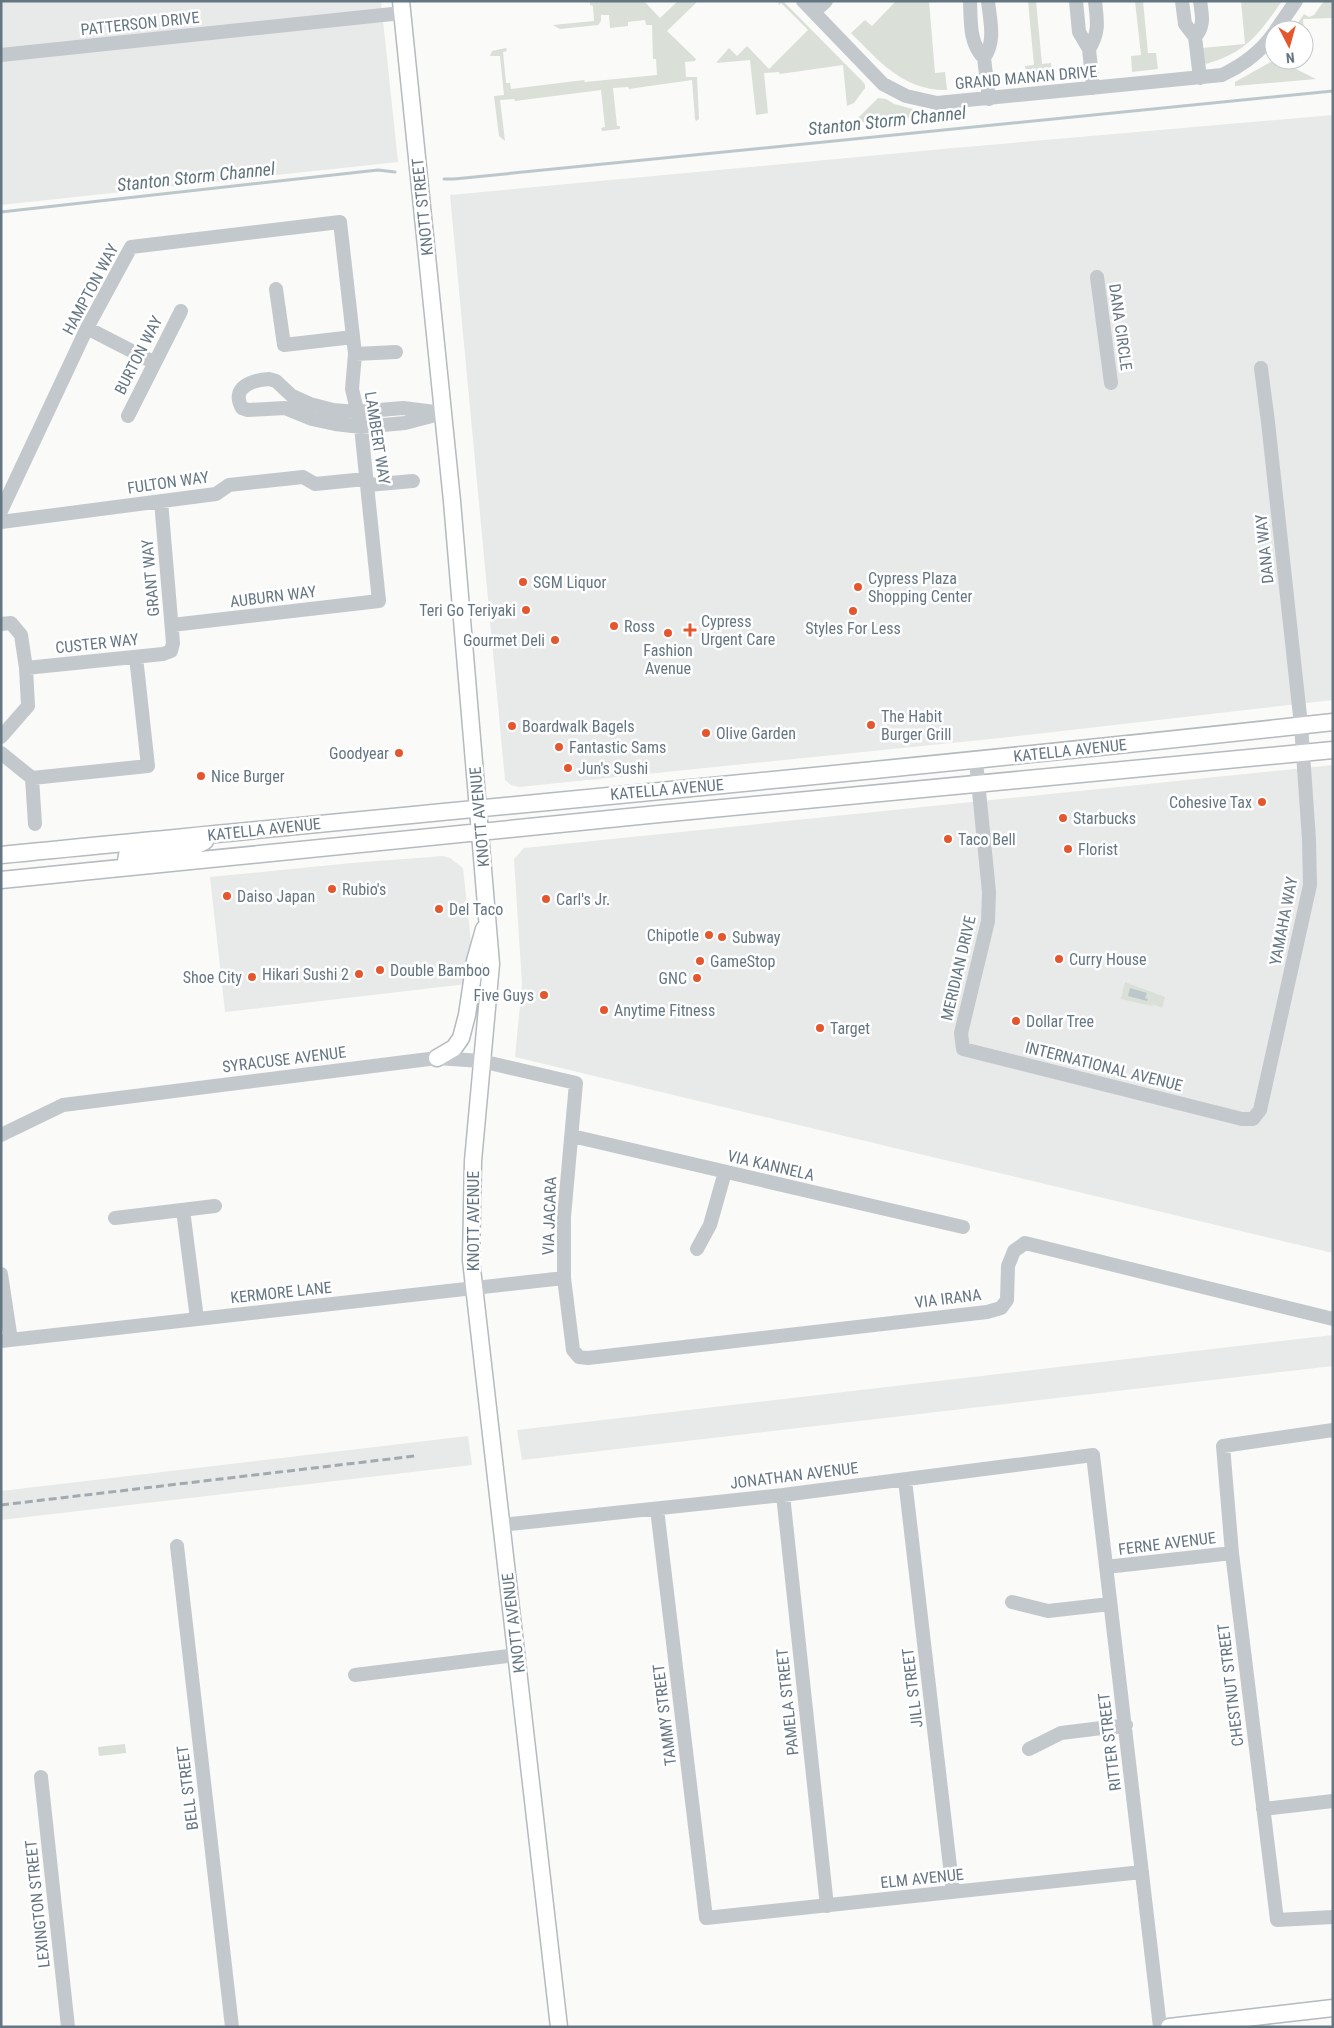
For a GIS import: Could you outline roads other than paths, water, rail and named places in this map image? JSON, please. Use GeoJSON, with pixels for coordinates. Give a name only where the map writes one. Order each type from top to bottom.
{"type":"FeatureCollection","features":[{"type":"Feature","properties":{"kind":"main road","name":"KNOTT STREET"},"geometry":{"type":"LineString","coordinates":[[401,7],[443,413]]}},
{"type":"Feature","properties":{"kind":"main road","name":"KNOTT AVENUE"},"geometry":{"type":"LineString","coordinates":[[443,413],[491,964],[473,1161],[471,1260],[559,2027]]}},
{"type":"Feature","properties":{"kind":"main road","name":"KATELLA AVENUE"},"geometry":{"type":"LineString","coordinates":[[1,855],[976,760],[1333,722]]}},
{"type":"Feature","properties":{"kind":"main road","name":"KATELLA AVENUE"},"geometry":{"type":"LineString","coordinates":[[1,880],[1333,750]]}},
{"type":"Feature","properties":{"kind":"main road"},"geometry":{"type":"LineString","coordinates":[[125,868],[127,855],[191,848],[218,834]]}},
{"type":"Feature","properties":{"kind":"main road"},"geometry":{"type":"LineString","coordinates":[[437,1058],[454,1048],[461,1038],[467,1015],[475,961],[488,914]]}},
{"type":"Feature","properties":{"kind":"main road"},"geometry":{"type":"LineString","coordinates":[[1169,2027],[1333,2008]]}},
{"type":"Feature","properties":{"kind":"street","name":"GRAND MANAN DRIVE"},"geometry":{"type":"LineString","coordinates":[[803,1],[883,84],[906,96],[936,103],[1222,75],[1244,64],[1264,48]]}},
{"type":"Feature","properties":{"kind":"street"},"geometry":{"type":"LineString","coordinates":[[814,12],[826,1]]}},
{"type":"Feature","properties":{"kind":"street"},"geometry":{"type":"LineString","coordinates":[[970,1],[973,42],[976,51],[984,58],[989,98]]}},
{"type":"Feature","properties":{"kind":"street"},"geometry":{"type":"LineString","coordinates":[[984,58],[990,50],[992,43],[988,1]]}},
{"type":"Feature","properties":{"kind":"street"},"geometry":{"type":"LineString","coordinates":[[1076,1],[1079,32],[1089,49],[1093,88]]}},
{"type":"Feature","properties":{"kind":"street"},"geometry":{"type":"LineString","coordinates":[[1089,49],[1096,37],[1097,30],[1095,1]]}},
{"type":"Feature","properties":{"kind":"street"},"geometry":{"type":"LineString","coordinates":[[1182,1],[1185,24],[1195,37],[1200,78]]}},
{"type":"Feature","properties":{"kind":"street"},"geometry":{"type":"LineString","coordinates":[[1195,37],[1201,30],[1202,23],[1200,1]]}},
{"type":"Feature","properties":{"kind":"street"},"geometry":{"type":"LineString","coordinates":[[1283,20],[1296,1]]}},
{"type":"Feature","properties":{"kind":"street","name":"PATTERSON DRIVE"},"geometry":{"type":"LineString","coordinates":[[1,55],[401,7]]}},
{"type":"Feature","properties":{"kind":"street","name":"HAMPTON WAY"},"geometry":{"type":"LineString","coordinates":[[1,511],[87,328],[131,247],[340,222]]}},
{"type":"Feature","properties":{"kind":"street","name":"LAMBERT WAY"},"geometry":{"type":"LineString","coordinates":[[340,222],[355,354],[352,389],[361,427],[379,601]]}},
{"type":"Feature","properties":{"kind":"street","name":"DANA CIRCLE"},"geometry":{"type":"LineString","coordinates":[[1096,276],[1111,383]]}},
{"type":"Feature","properties":{"kind":"street"},"geometry":{"type":"LineString","coordinates":[[276,289],[284,345],[353,337]]}},
{"type":"Feature","properties":{"kind":"street","name":"BURTON WAY"},"geometry":{"type":"LineString","coordinates":[[128,416],[153,362],[181,311]]}},
{"type":"Feature","properties":{"kind":"street"},"geometry":{"type":"LineString","coordinates":[[87,328],[153,362]]}},
{"type":"Feature","properties":{"kind":"street"},"geometry":{"type":"LineString","coordinates":[[355,354],[396,352]]}},
{"type":"Feature","properties":{"kind":"street","name":"DANA WAY"},"geometry":{"type":"LineString","coordinates":[[1261,368],[1301,726]]}},
{"type":"Feature","properties":{"kind":"street"},"geometry":{"type":"LineString","coordinates":[[288,402],[356,412],[403,408],[443,413],[405,423],[361,427],[312,419],[288,402]]}},
{"type":"Feature","properties":{"kind":"street","name":"FULTON WAY"},"geometry":{"type":"LineString","coordinates":[[1,522],[216,494],[229,485],[303,477],[315,484],[413,481]]}},
{"type":"Feature","properties":{"kind":"street","name":"GRANT WAY"},"geometry":{"type":"LineString","coordinates":[[161,501],[172,625],[173,643],[171,651]]}},
{"type":"Feature","properties":{"kind":"street","name":"AUBURN WAY"},"geometry":{"type":"LineString","coordinates":[[172,625],[379,601]]}},
{"type":"Feature","properties":{"kind":"street"},"geometry":{"type":"LineString","coordinates":[[1,737],[28,706],[26,668],[21,635],[6,624]]}},
{"type":"Feature","properties":{"kind":"street","name":"CUSTER WAY"},"geometry":{"type":"LineString","coordinates":[[26,668],[136,657],[171,651]]}},
{"type":"Feature","properties":{"kind":"street"},"geometry":{"type":"LineString","coordinates":[[1,752],[32,778],[148,766],[136,657]]}},
{"type":"Feature","properties":{"kind":"street","name":"YAMAHA WAY"},"geometry":{"type":"LineString","coordinates":[[1253,1119],[1260,1110],[1310,885],[1309,839],[1301,726]]}},
{"type":"Feature","properties":{"kind":"street","name":"MERIDIAN DRIVE"},"geometry":{"type":"LineString","coordinates":[[961,1034],[988,921],[989,892],[976,760]]}},
{"type":"Feature","properties":{"kind":"street"},"geometry":{"type":"LineString","coordinates":[[32,778],[35,824]]}},
{"type":"Feature","properties":{"kind":"street","name":"INTERNATIONAL AVENUE"},"geometry":{"type":"LineString","coordinates":[[961,1034],[963,1049],[1242,1119],[1253,1119]]}},
{"type":"Feature","properties":{"kind":"street","name":"SYRACUSE AVENUE"},"geometry":{"type":"LineString","coordinates":[[1,1135],[63,1104],[437,1058],[481,1061],[576,1083]]}},
{"type":"Feature","properties":{"kind":"street","name":"VIA JACARA"},"geometry":{"type":"LineString","coordinates":[[574,1350],[564,1278],[564,1218],[576,1083]]}},
{"type":"Feature","properties":{"kind":"street","name":"VIA KANNELA"},"geometry":{"type":"LineString","coordinates":[[572,1136],[963,1226]]}},
{"type":"Feature","properties":{"kind":"street"},"geometry":{"type":"LineString","coordinates":[[696,1248],[710,1225],[725,1172]]}},
{"type":"Feature","properties":{"kind":"street"},"geometry":{"type":"LineString","coordinates":[[115,1218],[215,1206]]}},
{"type":"Feature","properties":{"kind":"street"},"geometry":{"type":"LineString","coordinates":[[183,1210],[197,1319]]}},
{"type":"Feature","properties":{"kind":"street","name":"VIA IRANA"},"geometry":{"type":"LineString","coordinates":[[574,1350],[579,1357],[588,1358],[986,1312],[1001,1308],[1007,1300],[1008,1266],[1014,1251],[1025,1243],[1333,1318]]}},
{"type":"Feature","properties":{"kind":"street"},"geometry":{"type":"LineString","coordinates":[[1,1274],[6,1340]]}},
{"type":"Feature","properties":{"kind":"street","name":"KERMORE LANE"},"geometry":{"type":"LineString","coordinates":[[6,1340],[564,1278]]}},
{"type":"Feature","properties":{"kind":"street","name":"CHESTNUT STREET"},"geometry":{"type":"LineString","coordinates":[[1333,1430],[1223,1446],[1232,1553],[1278,1920],[1333,1917]]}},
{"type":"Feature","properties":{"kind":"street","name":"JONATHAN AVENUE"},"geometry":{"type":"LineString","coordinates":[[501,1525],[783,1495],[1091,1455]]}},
{"type":"Feature","properties":{"kind":"street","name":"RITTER STREET"},"geometry":{"type":"LineString","coordinates":[[1091,1455],[1094,1457],[1160,2027]]}},
{"type":"Feature","properties":{"kind":"street","name":"JILL STREET"},"geometry":{"type":"LineString","coordinates":[[905,1480],[953,1892]]}},
{"type":"Feature","properties":{"kind":"street","name":"PAMELA STREET"},"geometry":{"type":"LineString","coordinates":[[783,1495],[827,1906]]}},
{"type":"Feature","properties":{"kind":"street","name":"TAMMY STREET"},"geometry":{"type":"LineString","coordinates":[[657,1509],[706,1918]]}},
{"type":"Feature","properties":{"kind":"street","name":"BELL STREET"},"geometry":{"type":"LineString","coordinates":[[177,1546],[232,2027]]}},
{"type":"Feature","properties":{"kind":"street","name":"FERNE AVENUE"},"geometry":{"type":"LineString","coordinates":[[1106,1568],[1232,1553]]}},
{"type":"Feature","properties":{"kind":"street"},"geometry":{"type":"LineString","coordinates":[[1012,1602],[1048,1611],[1110,1604]]}},
{"type":"Feature","properties":{"kind":"street"},"geometry":{"type":"LineString","coordinates":[[355,1675],[516,1655]]}},
{"type":"Feature","properties":{"kind":"street"},"geometry":{"type":"LineString","coordinates":[[1028,1748],[1061,1733],[1126,1725]]}},
{"type":"Feature","properties":{"kind":"street","name":"LEXINGTON STREET"},"geometry":{"type":"LineString","coordinates":[[41,1777],[68,2027]]}},
{"type":"Feature","properties":{"kind":"street"},"geometry":{"type":"LineString","coordinates":[[1263,1809],[1333,1801]]}},
{"type":"Feature","properties":{"kind":"street","name":"ELM AVENUE"},"geometry":{"type":"LineString","coordinates":[[706,1918],[1142,1872]]}},
{"type":"Feature","properties":{"kind":"waterway","name":"Stanton Storm Channel"},"geometry":{"type":"LineString","coordinates":[[444,179],[1333,91]]}},
{"type":"Feature","properties":{"kind":"waterway","name":"Stanton Storm Channel"},"geometry":{"type":"LineString","coordinates":[[1,212],[378,170],[395,172]]}},
{"type":"Feature","properties":{"kind":"railway"},"geometry":{"type":"LineString","coordinates":[[1,1505],[415,1456]]}},
{"type":"Feature","properties":{"kind":"place","name":"SGM Liquor"},"geometry":{"type":"Point","coordinates":[523,582]}},
{"type":"Feature","properties":{"kind":"place","name":"Cypress Plaza Shopping Center"},"geometry":{"type":"Point","coordinates":[858,587]}},
{"type":"Feature","properties":{"kind":"place","name":"Teri Go Teriyaki"},"geometry":{"type":"Point","coordinates":[526,610]}},
{"type":"Feature","properties":{"kind":"place","name":"Styles For Less"},"geometry":{"type":"Point","coordinates":[853,611]}},
{"type":"Feature","properties":{"kind":"place","name":"Ross"},"geometry":{"type":"Point","coordinates":[614,626]}},
{"type":"Feature","properties":{"kind":"place","name":"Cypress Urgent Care"},"geometry":{"type":"Point","coordinates":[690,630]}},
{"type":"Feature","properties":{"kind":"place","name":"Fashion Avenue"},"geometry":{"type":"Point","coordinates":[668,633]}},
{"type":"Feature","properties":{"kind":"place","name":"Gourmet Deli"},"geometry":{"type":"Point","coordinates":[555,640]}},
{"type":"Feature","properties":{"kind":"place","name":"The Habit Burger Grill"},"geometry":{"type":"Point","coordinates":[871,725]}},
{"type":"Feature","properties":{"kind":"place","name":"Boardwalk Bagels"},"geometry":{"type":"Point","coordinates":[512,726]}},
{"type":"Feature","properties":{"kind":"place","name":"Olive Garden"},"geometry":{"type":"Point","coordinates":[706,733]}},
{"type":"Feature","properties":{"kind":"place","name":"Fantastic Sams"},"geometry":{"type":"Point","coordinates":[559,747]}},
{"type":"Feature","properties":{"kind":"place","name":"Goodyear"},"geometry":{"type":"Point","coordinates":[399,753]}},
{"type":"Feature","properties":{"kind":"place","name":"Jun's Sushi"},"geometry":{"type":"Point","coordinates":[568,768]}},
{"type":"Feature","properties":{"kind":"place","name":"Nice Burger"},"geometry":{"type":"Point","coordinates":[201,776]}},
{"type":"Feature","properties":{"kind":"place","name":"Cohesive Tax"},"geometry":{"type":"Point","coordinates":[1262,802]}},
{"type":"Feature","properties":{"kind":"place","name":"Starbucks"},"geometry":{"type":"Point","coordinates":[1063,818]}},
{"type":"Feature","properties":{"kind":"place","name":"Taco Bell"},"geometry":{"type":"Point","coordinates":[948,839]}},
{"type":"Feature","properties":{"kind":"place","name":"Florist"},"geometry":{"type":"Point","coordinates":[1068,849]}},
{"type":"Feature","properties":{"kind":"place","name":"Rubio's"},"geometry":{"type":"Point","coordinates":[332,889]}},
{"type":"Feature","properties":{"kind":"place","name":"Daiso Japan"},"geometry":{"type":"Point","coordinates":[227,896]}},
{"type":"Feature","properties":{"kind":"place","name":"Carl's Jr."},"geometry":{"type":"Point","coordinates":[546,899]}},
{"type":"Feature","properties":{"kind":"place","name":"Del Taco"},"geometry":{"type":"Point","coordinates":[439,909]}},
{"type":"Feature","properties":{"kind":"place","name":"Chipotle"},"geometry":{"type":"Point","coordinates":[709,935]}},
{"type":"Feature","properties":{"kind":"place","name":"Subway"},"geometry":{"type":"Point","coordinates":[722,937]}},
{"type":"Feature","properties":{"kind":"place","name":"Curry House"},"geometry":{"type":"Point","coordinates":[1059,959]}},
{"type":"Feature","properties":{"kind":"place","name":"GameStop"},"geometry":{"type":"Point","coordinates":[700,961]}},
{"type":"Feature","properties":{"kind":"place","name":"Double Bamboo"},"geometry":{"type":"Point","coordinates":[380,970]}},
{"type":"Feature","properties":{"kind":"place","name":"Hikari Sushi 2"},"geometry":{"type":"Point","coordinates":[359,974]}},
{"type":"Feature","properties":{"kind":"place","name":"Shoe City"},"geometry":{"type":"Point","coordinates":[252,977]}},
{"type":"Feature","properties":{"kind":"place","name":"GNC"},"geometry":{"type":"Point","coordinates":[697,978]}},
{"type":"Feature","properties":{"kind":"place","name":"Five Guys"},"geometry":{"type":"Point","coordinates":[544,995]}},
{"type":"Feature","properties":{"kind":"place","name":"Anytime Fitness"},"geometry":{"type":"Point","coordinates":[604,1010]}},
{"type":"Feature","properties":{"kind":"place","name":"Dollar Tree"},"geometry":{"type":"Point","coordinates":[1016,1021]}},
{"type":"Feature","properties":{"kind":"place","name":"Target"},"geometry":{"type":"Point","coordinates":[820,1028]}}]}
